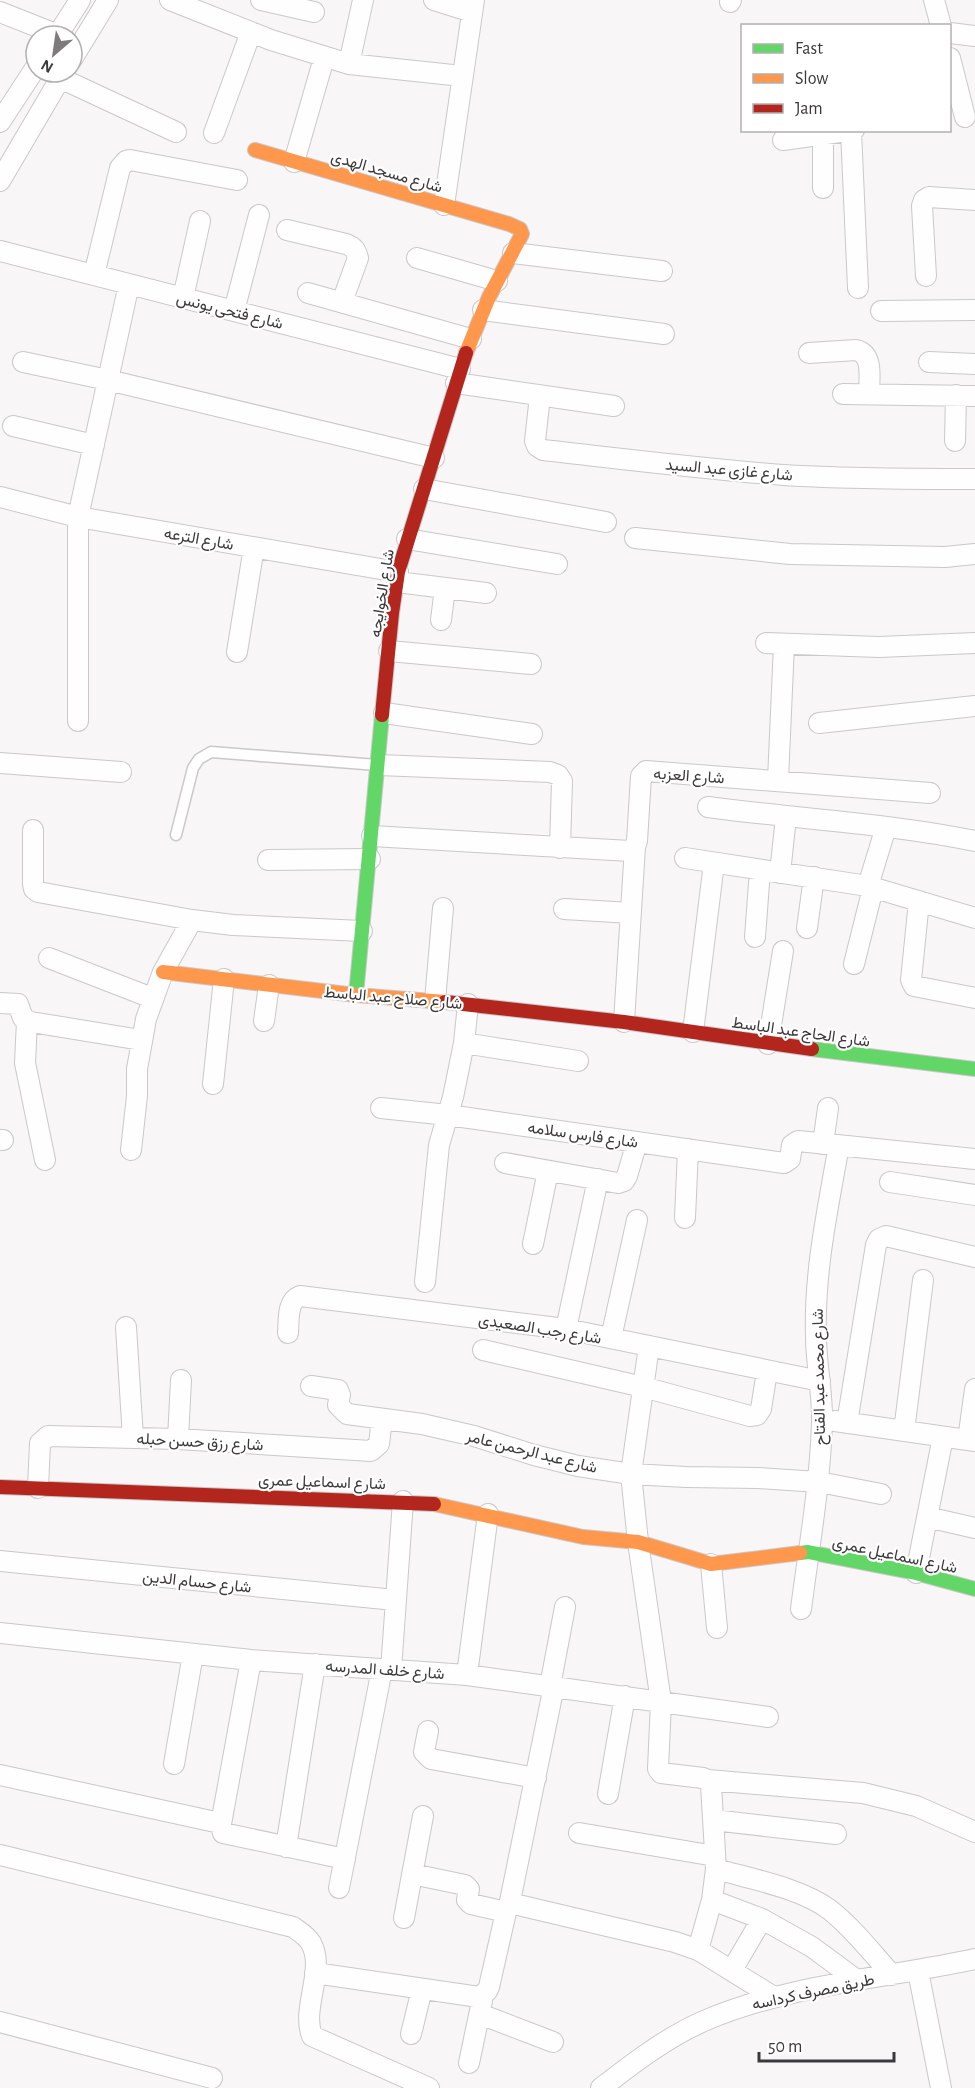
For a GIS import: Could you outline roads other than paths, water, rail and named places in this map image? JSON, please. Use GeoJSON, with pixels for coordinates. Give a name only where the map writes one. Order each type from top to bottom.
{"type":"FeatureCollection","features":[{"type":"Feature","properties":{"kind":"street"},"geometry":{"type":"LineString","coordinates":[[64,24],[80,0]]}},
{"type":"Feature","properties":{"kind":"street"},"geometry":{"type":"LineString","coordinates":[[84,39],[108,0]]}},
{"type":"Feature","properties":{"kind":"street"},"geometry":{"type":"LineString","coordinates":[[170,0],[324,58],[349,64],[462,76]]}},
{"type":"Feature","properties":{"kind":"street"},"geometry":{"type":"LineString","coordinates":[[261,0],[314,12]]}},
{"type":"Feature","properties":{"kind":"street"},"geometry":{"type":"LineString","coordinates":[[349,64],[363,0]]}},
{"type":"Feature","properties":{"kind":"street"},"geometry":{"type":"LineString","coordinates":[[434,0],[473,6],[444,205]]}},
{"type":"Feature","properties":{"kind":"street"},"geometry":{"type":"LineString","coordinates":[[934,0],[940,24]]}},
{"type":"Feature","properties":{"kind":"street"},"geometry":{"type":"LineString","coordinates":[[0,12],[30,24]]}},
{"type":"Feature","properties":{"kind":"street"},"geometry":{"type":"LineString","coordinates":[[214,132],[250,32]]}},
{"type":"Feature","properties":{"kind":"street"},"geometry":{"type":"LineString","coordinates":[[951,33],[975,36]]}},
{"type":"Feature","properties":{"kind":"street"},"geometry":{"type":"LineString","coordinates":[[294,162],[324,58]]}},
{"type":"Feature","properties":{"kind":"street"},"geometry":{"type":"LineString","coordinates":[[951,63],[963,118]]}},
{"type":"Feature","properties":{"kind":"street"},"geometry":{"type":"LineString","coordinates":[[0,122],[25,84]]}},
{"type":"Feature","properties":{"kind":"street"},"geometry":{"type":"LineString","coordinates":[[0,181],[57,84]]}},
{"type":"Feature","properties":{"kind":"street"},"geometry":{"type":"LineString","coordinates":[[80,84],[176,132]]}},
{"type":"Feature","properties":{"kind":"street"},"geometry":{"type":"LineString","coordinates":[[783,140],[846,132]]}},
{"type":"Feature","properties":{"kind":"street"},"geometry":{"type":"LineString","coordinates":[[853,132],[858,288]]}},
{"type":"Feature","properties":{"kind":"street"},"geometry":{"type":"LineString","coordinates":[[823,135],[823,188]]}},
{"type":"Feature","properties":{"kind":"street","name":"شارع مسجد الهدى"},"geometry":{"type":"LineString","coordinates":[[255,150],[509,224]]}},
{"type":"Feature","properties":{"kind":"street"},"geometry":{"type":"LineString","coordinates":[[94,275],[120,168],[126,161],[237,180]]}},
{"type":"Feature","properties":{"kind":"street"},"geometry":{"type":"LineString","coordinates":[[927,276],[922,206],[924,200],[929,197],[975,200]]}},
{"type":"Feature","properties":{"kind":"street"},"geometry":{"type":"LineString","coordinates":[[234,311],[259,215]]}},
{"type":"Feature","properties":{"kind":"street"},"geometry":{"type":"LineString","coordinates":[[183,298],[201,221]]}},
{"type":"Feature","properties":{"kind":"street","name":"شارع الخوايجه"},"geometry":{"type":"LineString","coordinates":[[356,995],[398,577],[407,539],[471,339],[497,281],[522,234],[520,230],[509,224]]}},
{"type":"Feature","properties":{"kind":"street"},"geometry":{"type":"LineString","coordinates":[[287,230],[346,244],[357,251],[358,258],[342,302]]}},
{"type":"Feature","properties":{"kind":"street","name":"شارع فتحى يونس"},"geometry":{"type":"LineString","coordinates":[[0,251],[234,311],[458,376],[540,396],[614,406]]}},
{"type":"Feature","properties":{"kind":"street"},"geometry":{"type":"LineString","coordinates":[[513,253],[662,271]]}},
{"type":"Feature","properties":{"kind":"street"},"geometry":{"type":"LineString","coordinates":[[417,258],[497,281]]}},
{"type":"Feature","properties":{"kind":"street"},"geometry":{"type":"LineString","coordinates":[[78,721],[78,517],[129,284]]}},
{"type":"Feature","properties":{"kind":"street"},"geometry":{"type":"LineString","coordinates":[[308,293],[471,339]]}},
{"type":"Feature","properties":{"kind":"street"},"geometry":{"type":"LineString","coordinates":[[483,310],[664,334]]}},
{"type":"Feature","properties":{"kind":"street"},"geometry":{"type":"LineString","coordinates":[[881,311],[975,310]]}},
{"type":"Feature","properties":{"kind":"street"},"geometry":{"type":"LineString","coordinates":[[809,353],[856,350],[863,352],[868,358],[869,394]]}},
{"type":"Feature","properties":{"kind":"street"},"geometry":{"type":"LineString","coordinates":[[23,362],[108,380],[434,458]]}},
{"type":"Feature","properties":{"kind":"street"},"geometry":{"type":"LineString","coordinates":[[929,362],[975,364]]}},
{"type":"Feature","properties":{"kind":"street"},"geometry":{"type":"LineString","coordinates":[[843,394],[965,395],[956,441]]}},
{"type":"Feature","properties":{"kind":"street","name":"شارع غازى عبد السيد"},"geometry":{"type":"LineString","coordinates":[[540,396],[535,441],[537,446],[543,450],[785,475],[882,480],[975,479]]}},
{"type":"Feature","properties":{"kind":"street"},"geometry":{"type":"LineString","coordinates":[[6,421],[94,445]]}},
{"type":"Feature","properties":{"kind":"street"},"geometry":{"type":"LineString","coordinates":[[424,489],[606,522]]}},
{"type":"Feature","properties":{"kind":"street","name":"شارع الترعه"},"geometry":{"type":"LineString","coordinates":[[0,497],[78,517],[254,547],[445,588],[486,593]]}},
{"type":"Feature","properties":{"kind":"street"},"geometry":{"type":"LineString","coordinates":[[634,538],[790,554],[945,556],[975,554]]}},
{"type":"Feature","properties":{"kind":"street"},"geometry":{"type":"LineString","coordinates":[[407,539],[557,564]]}},
{"type":"Feature","properties":{"kind":"street"},"geometry":{"type":"LineString","coordinates":[[237,652],[254,547]]}},
{"type":"Feature","properties":{"kind":"street"},"geometry":{"type":"LineString","coordinates":[[441,620],[445,588]]}},
{"type":"Feature","properties":{"kind":"street"},"geometry":{"type":"LineString","coordinates":[[778,780],[775,643],[879,646],[975,643]]}},
{"type":"Feature","properties":{"kind":"street"},"geometry":{"type":"LineString","coordinates":[[389,651],[531,664]]}},
{"type":"Feature","properties":{"kind":"street"},"geometry":{"type":"LineString","coordinates":[[819,723],[975,706]]}},
{"type":"Feature","properties":{"kind":"street"},"geometry":{"type":"LineString","coordinates":[[384,712],[532,734]]}},
{"type":"Feature","properties":{"kind":"street"},"geometry":{"type":"LineString","coordinates":[[0,763],[121,772]]}},
{"type":"Feature","properties":{"kind":"street"},"geometry":{"type":"LineString","coordinates":[[379,765],[550,772],[558,775],[562,782],[560,848]]}},
{"type":"Feature","properties":{"kind":"street","name":"شارع العزبه"},"geometry":{"type":"LineString","coordinates":[[635,847],[641,776],[646,771],[930,793]]}},
{"type":"Feature","properties":{"kind":"street"},"geometry":{"type":"LineString","coordinates":[[708,807],[926,831],[975,841]]}},
{"type":"Feature","properties":{"kind":"street"},"geometry":{"type":"LineString","coordinates":[[780,873],[786,817]]}},
{"type":"Feature","properties":{"kind":"street"},"geometry":{"type":"LineString","coordinates":[[854,964],[886,827]]}},
{"type":"Feature","properties":{"kind":"street"},"geometry":{"type":"LineString","coordinates":[[33,830],[34,889],[43,893],[192,920],[362,931]]}},
{"type":"Feature","properties":{"kind":"street"},"geometry":{"type":"LineString","coordinates":[[372,836],[624,851],[630,851],[635,847]]}},
{"type":"Feature","properties":{"kind":"street"},"geometry":{"type":"LineString","coordinates":[[624,1022],[635,847]]}},
{"type":"Feature","properties":{"kind":"street"},"geometry":{"type":"LineString","coordinates":[[685,858],[871,887],[975,918]]}},
{"type":"Feature","properties":{"kind":"street"},"geometry":{"type":"LineString","coordinates":[[268,860],[370,859]]}},
{"type":"Feature","properties":{"kind":"street"},"geometry":{"type":"LineString","coordinates":[[693,1032],[714,862]]}},
{"type":"Feature","properties":{"kind":"street"},"geometry":{"type":"LineString","coordinates":[[754,937],[760,870]]}},
{"type":"Feature","properties":{"kind":"street"},"geometry":{"type":"LineString","coordinates":[[807,928],[814,877]]}},
{"type":"Feature","properties":{"kind":"street"},"geometry":{"type":"LineString","coordinates":[[919,901],[911,980],[914,986],[975,998]]}},
{"type":"Feature","properties":{"kind":"street"},"geometry":{"type":"LineString","coordinates":[[435,1001],[443,908]]}},
{"type":"Feature","properties":{"kind":"street"},"geometry":{"type":"LineString","coordinates":[[564,909],[631,913]]}},
{"type":"Feature","properties":{"kind":"street"},"geometry":{"type":"LineString","coordinates":[[131,1150],[141,1040],[152,998],[163,972],[192,920]]}},
{"type":"Feature","properties":{"kind":"street"},"geometry":{"type":"LineString","coordinates":[[768,1044],[783,951]]}},
{"type":"Feature","properties":{"kind":"street"},"geometry":{"type":"LineString","coordinates":[[49,958],[152,998]]}},
{"type":"Feature","properties":{"kind":"street","name":"شارع صلاح عبد الباسط"},"geometry":{"type":"LineString","coordinates":[[163,972],[356,995],[468,1004],[624,1022]]}},
{"type":"Feature","properties":{"kind":"street"},"geometry":{"type":"LineString","coordinates":[[213,1084],[224,979]]}},
{"type":"Feature","properties":{"kind":"street"},"geometry":{"type":"LineString","coordinates":[[264,1021],[269,985]]}},
{"type":"Feature","properties":{"kind":"street"},"geometry":{"type":"LineString","coordinates":[[0,1003],[18,1004],[21,1008],[21,1015],[27,1021],[141,1040]]}},
{"type":"Feature","properties":{"kind":"street"},"geometry":{"type":"LineString","coordinates":[[425,1282],[439,1145],[453,1097],[464,1043],[468,1004]]}},
{"type":"Feature","properties":{"kind":"street"},"geometry":{"type":"LineString","coordinates":[[27,1021],[25,1063],[45,1160]]}},
{"type":"Feature","properties":{"kind":"street","name":"شارع الحاج عبد الباسط"},"geometry":{"type":"LineString","coordinates":[[624,1022],[768,1044],[975,1069]]}},
{"type":"Feature","properties":{"kind":"street"},"geometry":{"type":"LineString","coordinates":[[464,1043],[578,1061]]}},
{"type":"Feature","properties":{"kind":"street","name":"شارع محمد عبد الفتاح"},"geometry":{"type":"LineString","coordinates":[[801,1609],[819,1482],[822,1419],[816,1336],[817,1284],[831,1145],[828,1107]]}},
{"type":"Feature","properties":{"kind":"street","name":"شارع فارس سلامه"},"geometry":{"type":"LineString","coordinates":[[381,1108],[448,1115],[784,1163],[790,1159],[792,1145],[795,1142],[831,1145]]}},
{"type":"Feature","properties":{"kind":"street"},"geometry":{"type":"LineString","coordinates":[[505,1163],[618,1184],[624,1181],[637,1142]]}},
{"type":"Feature","properties":{"kind":"street"},"geometry":{"type":"LineString","coordinates":[[831,1145],[975,1159]]}},
{"type":"Feature","properties":{"kind":"street"},"geometry":{"type":"LineString","coordinates":[[685,1218],[688,1149]]}},
{"type":"Feature","properties":{"kind":"street"},"geometry":{"type":"LineString","coordinates":[[533,1244],[548,1171]]}},
{"type":"Feature","properties":{"kind":"street"},"geometry":{"type":"LineString","coordinates":[[566,1329],[598,1179]]}},
{"type":"Feature","properties":{"kind":"street"},"geometry":{"type":"LineString","coordinates":[[890,1182],[975,1195]]}},
{"type":"Feature","properties":{"kind":"street"},"geometry":{"type":"LineString","coordinates":[[611,1338],[637,1220]]}},
{"type":"Feature","properties":{"kind":"street","name":"شارع محمد عبد الفتاح"},"geometry":{"type":"LineString","coordinates":[[846,1423],[876,1245],[879,1239],[886,1236],[975,1257]]}},
{"type":"Feature","properties":{"kind":"street"},"geometry":{"type":"LineString","coordinates":[[904,1431],[923,1280]]}},
{"type":"Feature","properties":{"kind":"street","name":"شارع رجب الصعيدى"},"geometry":{"type":"LineString","coordinates":[[288,1333],[291,1304],[294,1298],[300,1296],[566,1329],[820,1381]]}},
{"type":"Feature","properties":{"kind":"street"},"geometry":{"type":"LineString","coordinates":[[126,1328],[133,1438]]}},
{"type":"Feature","properties":{"kind":"street"},"geometry":{"type":"LineString","coordinates":[[649,1346],[631,1474],[638,1542],[661,1702],[658,1769],[661,1773],[708,1780],[863,1793],[916,1806],[975,1832]]}},
{"type":"Feature","properties":{"kind":"street"},"geometry":{"type":"LineString","coordinates":[[483,1350],[750,1416],[756,1415],[761,1409],[767,1371]]}},
{"type":"Feature","properties":{"kind":"street"},"geometry":{"type":"LineString","coordinates":[[178,1439],[181,1380]]}},
{"type":"Feature","properties":{"kind":"street","name":"شارع عبد الرحمن عامر"},"geometry":{"type":"LineString","coordinates":[[311,1386],[338,1390],[340,1395],[338,1405],[347,1414],[422,1424],[474,1436],[578,1466],[631,1474],[819,1482],[881,1494]]}},
{"type":"Feature","properties":{"kind":"street"},"geometry":{"type":"LineString","coordinates":[[822,1419],[971,1440],[975,1389]]}},
{"type":"Feature","properties":{"kind":"street","name":"شارع رزق حسن حبله"},"geometry":{"type":"LineString","coordinates":[[38,1488],[40,1443],[48,1436],[178,1439],[372,1451],[379,1444],[382,1419]]}},
{"type":"Feature","properties":{"kind":"street"},"geometry":{"type":"LineString","coordinates":[[916,1574],[943,1437]]}},
{"type":"Feature","properties":{"kind":"street","name":"شارع اسماعيل عمرى"},"geometry":{"type":"LineString","coordinates":[[0,1486],[439,1504],[583,1537],[638,1542],[711,1564],[808,1552],[916,1574],[975,1589]]}},
{"type":"Feature","properties":{"kind":"street"},"geometry":{"type":"LineString","coordinates":[[339,1888],[387,1669],[403,1501]]}},
{"type":"Feature","properties":{"kind":"street"},"geometry":{"type":"LineString","coordinates":[[467,1676],[488,1514]]}},
{"type":"Feature","properties":{"kind":"street"},"geometry":{"type":"LineString","coordinates":[[927,1517],[975,1528]]}},
{"type":"Feature","properties":{"kind":"street","name":"شارع حسام الدين"},"geometry":{"type":"LineString","coordinates":[[0,1562],[395,1600]]}},
{"type":"Feature","properties":{"kind":"street"},"geometry":{"type":"LineString","coordinates":[[711,1564],[717,1628]]}},
{"type":"Feature","properties":{"kind":"street"},"geometry":{"type":"LineString","coordinates":[[469,2063],[482,2004],[489,1987],[508,1909],[536,1778],[565,1607]]}},
{"type":"Feature","properties":{"kind":"street","name":"شارع خلف المدرسه"},"geometry":{"type":"LineString","coordinates":[[0,1633],[251,1660],[467,1676],[768,1717]]}},
{"type":"Feature","properties":{"kind":"street"},"geometry":{"type":"LineString","coordinates":[[174,1764],[193,1654]]}},
{"type":"Feature","properties":{"kind":"street"},"geometry":{"type":"LineString","coordinates":[[251,1660],[221,1824],[223,1833],[345,1859]]}},
{"type":"Feature","properties":{"kind":"street"},"geometry":{"type":"LineString","coordinates":[[286,1847],[315,1664]]}},
{"type":"Feature","properties":{"kind":"street"},"geometry":{"type":"LineString","coordinates":[[608,1794],[625,1696]]}},
{"type":"Feature","properties":{"kind":"street"},"geometry":{"type":"LineString","coordinates":[[428,1731],[424,1752],[431,1759],[536,1778]]}},
{"type":"Feature","properties":{"kind":"street"},"geometry":{"type":"LineString","coordinates":[[0,1775],[221,1824]]}},
{"type":"Feature","properties":{"kind":"street"},"geometry":{"type":"LineString","coordinates":[[698,1950],[712,1900],[715,1862],[711,1785],[708,1780]]}},
{"type":"Feature","properties":{"kind":"street"},"geometry":{"type":"LineString","coordinates":[[404,1918],[423,1816]]}},
{"type":"Feature","properties":{"kind":"street"},"geometry":{"type":"LineString","coordinates":[[713,1820],[836,1834]]}},
{"type":"Feature","properties":{"kind":"street"},"geometry":{"type":"LineString","coordinates":[[579,1833],[715,1862],[792,1891],[820,1904],[844,1923],[891,1975]]}},
{"type":"Feature","properties":{"kind":"street"},"geometry":{"type":"LineString","coordinates":[[0,1855],[293,1927],[312,1945],[315,1973],[309,2015],[312,2036],[429,2088]]}},
{"type":"Feature","properties":{"kind":"street"},"geometry":{"type":"LineString","coordinates":[[412,1874],[465,1885],[469,1889],[467,1900],[471,1904],[508,1909],[514,1904],[675,1942],[698,1950],[774,1997]]}},
{"type":"Feature","properties":{"kind":"street"},"geometry":{"type":"LineString","coordinates":[[712,1900],[762,1919],[812,1947],[858,1981]]}},
{"type":"Feature","properties":{"kind":"street"},"geometry":{"type":"LineString","coordinates":[[732,1970],[762,1919]]}},
{"type":"Feature","properties":{"kind":"street","name":"طريق مصرف كرداسه"},"geometry":{"type":"LineString","coordinates":[[601,2088],[624,2081],[641,2058],[702,2022],[774,1997],[975,1959]]}},
{"type":"Feature","properties":{"kind":"street"},"geometry":{"type":"LineString","coordinates":[[918,1971],[941,2088]]}},
{"type":"Feature","properties":{"kind":"street"},"geometry":{"type":"LineString","coordinates":[[315,1973],[474,1997],[482,2004],[554,2042]]}},
{"type":"Feature","properties":{"kind":"street"},"geometry":{"type":"LineString","coordinates":[[411,2034],[422,1989]]}},
{"type":"Feature","properties":{"kind":"street"},"geometry":{"type":"LineString","coordinates":[[0,2022],[212,2078]]}},
{"type":"Feature","properties":{"kind":"lane"},"geometry":{"type":"LineString","coordinates":[[176,836],[193,768],[200,759],[211,752],[379,765]]}}]}
